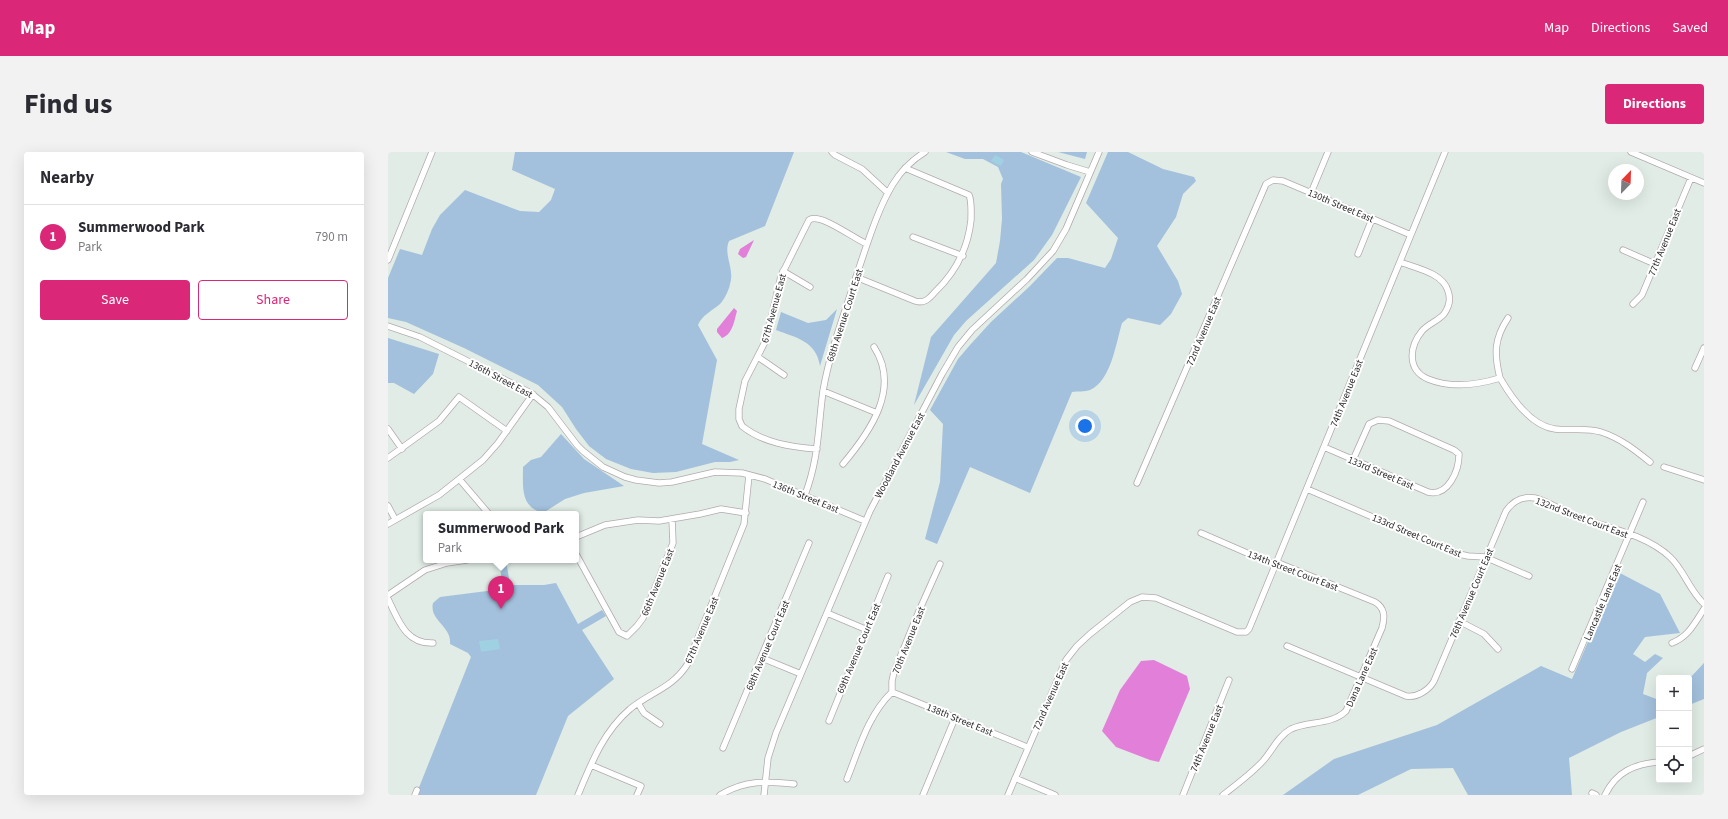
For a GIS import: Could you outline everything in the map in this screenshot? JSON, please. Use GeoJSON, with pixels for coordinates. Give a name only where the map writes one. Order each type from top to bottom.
{"type":"FeatureCollection","features":[{"type":"Feature","properties":{"kind":"street"},"geometry":{"type":"LineString","coordinates":[[388,260],[432,152]]}},
{"type":"Feature","properties":{"kind":"street"},"geometry":{"type":"LineString","coordinates":[[832,152],[862,169],[888,193]]}},
{"type":"Feature","properties":{"kind":"street","name":"68th Avenue Court East"},"geometry":{"type":"LineString","coordinates":[[805,495],[813,471],[817,449],[823,391],[833,345],[867,244],[888,193],[905,168],[925,152]]}},
{"type":"Feature","properties":{"kind":"street"},"geometry":{"type":"LineString","coordinates":[[1032,152],[1090,172]]}},
{"type":"Feature","properties":{"kind":"street","name":"Woodland Avenue East"},"geometry":{"type":"LineString","coordinates":[[764,795],[768,758],[772,745],[866,520],[942,374],[958,347],[980,321],[1027,279],[1053,251],[1066,229],[1099,152]]}},
{"type":"Feature","properties":{"kind":"street"},"geometry":{"type":"LineString","coordinates":[[1311,193],[1328,152]]}},
{"type":"Feature","properties":{"kind":"street","name":"74th Avenue East"},"geometry":{"type":"LineString","coordinates":[[1135,600],[1146,597],[1162,600],[1237,632],[1246,632],[1249,629],[1445,152]]}},
{"type":"Feature","properties":{"kind":"street"},"geometry":{"type":"LineString","coordinates":[[1631,152],[1704,183]]}},
{"type":"Feature","properties":{"kind":"street"},"geometry":{"type":"LineString","coordinates":[[856,277],[919,303],[925,302],[944,284],[962,256],[969,235],[971,216],[970,197],[965,193],[905,168]]}},
{"type":"Feature","properties":{"kind":"street","name":"77th Avenue East"},"geometry":{"type":"LineString","coordinates":[[1633,304],[1642,295],[1691,178]]}},
{"type":"Feature","properties":{"kind":"street","name":"130th Street East"},"geometry":{"type":"LineString","coordinates":[[1270,181],[1283,181],[1411,235]]}},
{"type":"Feature","properties":{"kind":"street","name":"72nd Avenue East"},"geometry":{"type":"LineString","coordinates":[[1137,483],[1264,187],[1270,181]]}},
{"type":"Feature","properties":{"kind":"street","name":"67th Avenue East"},"geometry":{"type":"LineString","coordinates":[[817,449],[782,444],[740,425],[739,409],[743,389],[750,370],[758,357],[769,330],[777,287],[783,271],[806,224],[811,218],[822,219],[852,238],[867,244]]}},
{"type":"Feature","properties":{"kind":"street"},"geometry":{"type":"LineString","coordinates":[[1358,254],[1372,219]]}},
{"type":"Feature","properties":{"kind":"street"},"geometry":{"type":"LineString","coordinates":[[913,237],[962,256]]}},
{"type":"Feature","properties":{"kind":"street"},"geometry":{"type":"LineString","coordinates":[[1623,250],[1655,264]]}},
{"type":"Feature","properties":{"kind":"street"},"geometry":{"type":"LineString","coordinates":[[1400,262],[1440,279],[1447,287],[1449,295],[1448,306],[1444,313],[1422,331],[1414,345],[1412,357],[1414,366],[1419,374],[1447,384],[1466,385],[1500,378]]}},
{"type":"Feature","properties":{"kind":"street"},"geometry":{"type":"LineString","coordinates":[[783,271],[810,287]]}},
{"type":"Feature","properties":{"kind":"street"},"geometry":{"type":"LineString","coordinates":[[1508,318],[1497,341],[1495,352],[1500,378],[1508,392],[1519,406],[1541,423],[1551,428],[1583,429],[1608,434],[1626,444],[1650,462]]}},
{"type":"Feature","properties":{"kind":"street","name":"136th Street East"},"geometry":{"type":"LineString","coordinates":[[388,326],[427,340],[533,394],[548,407],[576,445],[583,452],[603,467],[625,477],[648,482],[672,482],[715,472],[749,475],[765,479],[866,520]]}},
{"type":"Feature","properties":{"kind":"street"},"geometry":{"type":"LineString","coordinates":[[843,464],[860,444],[877,413],[883,392],[884,370],[880,356],[874,347]]}},
{"type":"Feature","properties":{"kind":"street"},"geometry":{"type":"LineString","coordinates":[[1695,368],[1704,348]]}},
{"type":"Feature","properties":{"kind":"street"},"geometry":{"type":"LineString","coordinates":[[758,357],[784,375]]}},
{"type":"Feature","properties":{"kind":"street"},"geometry":{"type":"LineString","coordinates":[[823,391],[877,413]]}},
{"type":"Feature","properties":{"kind":"street"},"geometry":{"type":"LineString","coordinates":[[388,524],[429,502],[460,480],[483,460],[507,431],[533,394]]}},
{"type":"Feature","properties":{"kind":"street"},"geometry":{"type":"LineString","coordinates":[[388,458],[439,421],[459,397],[507,431]]}},
{"type":"Feature","properties":{"kind":"street","name":"133rd Street East"},"geometry":{"type":"LineString","coordinates":[[1324,447],[1353,460],[1428,492],[1440,493],[1451,482],[1458,464],[1459,454],[1382,420],[1373,421],[1369,424],[1353,460]]}},
{"type":"Feature","properties":{"kind":"street"},"geometry":{"type":"LineString","coordinates":[[388,429],[402,449]]}},
{"type":"Feature","properties":{"kind":"street"},"geometry":{"type":"LineString","coordinates":[[1664,467],[1704,480]]}},
{"type":"Feature","properties":{"kind":"street","name":"67th Avenue East"},"geometry":{"type":"LineString","coordinates":[[578,795],[600,744],[608,733],[629,710],[680,676],[687,664],[744,524],[749,475]]}},
{"type":"Feature","properties":{"kind":"street"},"geometry":{"type":"LineString","coordinates":[[460,480],[486,511]]}},
{"type":"Feature","properties":{"kind":"street","name":"133rd Street Court East"},"geometry":{"type":"LineString","coordinates":[[1307,488],[1459,554],[1485,558],[1529,576]]}},
{"type":"Feature","properties":{"kind":"street","name":"76th Avenue Court East"},"geometry":{"type":"LineString","coordinates":[[1360,678],[1410,697],[1419,694],[1430,687],[1434,681],[1506,511],[1514,502],[1526,498]]}},
{"type":"Feature","properties":{"kind":"street","name":"132nd Street Court East"},"geometry":{"type":"LineString","coordinates":[[1526,498],[1536,498],[1572,515],[1609,526],[1664,552],[1678,566],[1693,592],[1704,604]]}},
{"type":"Feature","properties":{"kind":"street","name":"Lancastle Lane East"},"geometry":{"type":"LineString","coordinates":[[1572,669],[1643,502]]}},
{"type":"Feature","properties":{"kind":"street"},"geometry":{"type":"LineString","coordinates":[[388,506],[395,519]]}},
{"type":"Feature","properties":{"kind":"street"},"geometry":{"type":"LineString","coordinates":[[579,536],[605,525],[638,520],[659,521],[721,509],[746,513]]}},
{"type":"Feature","properties":{"kind":"street","name":"66th Avenue East"},"geometry":{"type":"LineString","coordinates":[[579,559],[619,632],[622,635],[627,636],[643,618],[673,543],[672,519]]}},
{"type":"Feature","properties":{"kind":"street","name":"134th Street Court East"},"geometry":{"type":"LineString","coordinates":[[1201,533],[1270,562],[1276,562],[1375,602],[1383,610]]}},
{"type":"Feature","properties":{"kind":"street","name":"68th Avenue Court East"},"geometry":{"type":"LineString","coordinates":[[723,748],[809,543]]}},
{"type":"Feature","properties":{"kind":"street"},"geometry":{"type":"LineString","coordinates":[[388,595],[425,570],[447,563]]}},
{"type":"Feature","properties":{"kind":"street","name":"70th Avenue East"},"geometry":{"type":"LineString","coordinates":[[892,692],[894,672],[940,564]]}},
{"type":"Feature","properties":{"kind":"street","name":"69th Avenue Court East"},"geometry":{"type":"LineString","coordinates":[[829,721],[865,629],[888,576]]}},
{"type":"Feature","properties":{"kind":"street"},"geometry":{"type":"LineString","coordinates":[[388,599],[398,622],[407,633],[419,641],[432,643]]}},
{"type":"Feature","properties":{"kind":"street","name":"72nd Avenue East"},"geometry":{"type":"LineString","coordinates":[[1008,795],[1066,660],[1077,646],[1090,634],[1123,607],[1135,600]]}},
{"type":"Feature","properties":{"kind":"street"},"geometry":{"type":"LineString","coordinates":[[1672,643],[1682,639],[1687,634],[1704,609]]}},
{"type":"Feature","properties":{"kind":"street","name":"Dana Lane East"},"geometry":{"type":"LineString","coordinates":[[1222,795],[1255,769],[1269,754],[1281,736],[1288,731],[1302,725],[1323,721],[1346,711],[1382,628],[1384,617],[1383,610]]}},
{"type":"Feature","properties":{"kind":"street"},"geometry":{"type":"LineString","coordinates":[[827,613],[865,629]]}},
{"type":"Feature","properties":{"kind":"street"},"geometry":{"type":"LineString","coordinates":[[1459,621],[1484,634],[1498,649]]}},
{"type":"Feature","properties":{"kind":"street"},"geometry":{"type":"LineString","coordinates":[[1287,646],[1360,678]]}},
{"type":"Feature","properties":{"kind":"street"},"geometry":{"type":"LineString","coordinates":[[762,658],[801,674]]}},
{"type":"Feature","properties":{"kind":"street","name":"74th Avenue East"},"geometry":{"type":"LineString","coordinates":[[1183,795],[1229,680]]}},
{"type":"Feature","properties":{"kind":"street"},"geometry":{"type":"LineString","coordinates":[[847,779],[872,718],[892,692]]}},
{"type":"Feature","properties":{"kind":"street","name":"138th Street East"},"geometry":{"type":"LineString","coordinates":[[892,692],[1028,747]]}},
{"type":"Feature","properties":{"kind":"street"},"geometry":{"type":"LineString","coordinates":[[638,703],[644,713],[660,724]]}},
{"type":"Feature","properties":{"kind":"street"},"geometry":{"type":"LineString","coordinates":[[923,795],[955,718]]}},
{"type":"Feature","properties":{"kind":"street"},"geometry":{"type":"LineString","coordinates":[[1692,755],[1704,749]]}},
{"type":"Feature","properties":{"kind":"street"},"geometry":{"type":"LineString","coordinates":[[1605,795],[1612,782],[1620,774],[1636,766],[1656,763]]}},
{"type":"Feature","properties":{"kind":"street"},"geometry":{"type":"LineString","coordinates":[[590,765],[641,786],[637,795]]}},
{"type":"Feature","properties":{"kind":"street"},"geometry":{"type":"LineString","coordinates":[[1015,778],[1055,795]]}},
{"type":"Feature","properties":{"kind":"street"},"geometry":{"type":"LineString","coordinates":[[720,795],[744,784],[765,781],[794,784]]}},
{"type":"Feature","properties":{"kind":"shaded area"},"geometry":{"type":"Polygon","coordinates":[[[515,152],[794,152],[765,226],[729,241],[727,252],[731,278],[729,289],[722,302],[705,316],[698,325],[717,360],[702,444],[739,460],[730,462],[715,462],[676,472],[653,473],[631,469],[606,459],[589,446],[562,407],[538,385],[464,348],[406,322],[388,318],[388,278],[400,249],[422,255],[432,229],[440,215],[465,190],[520,211],[539,212],[551,200],[555,189],[512,170],[515,152]]]}},
{"type":"Feature","properties":{"kind":"shaded area"},"geometry":{"type":"Polygon","coordinates":[[[946,152],[1021,152],[1081,177],[1052,235],[1034,260],[966,321],[954,335],[914,405],[931,337],[996,263],[1000,241],[1002,219],[1001,184],[1003,179],[998,167],[983,159],[965,159],[946,152]]]}},
{"type":"Feature","properties":{"kind":"shaded area"},"geometry":{"type":"Polygon","coordinates":[[[1058,152],[1087,152],[1085,159],[1058,152]]]}},
{"type":"Feature","properties":{"kind":"shaded area"},"geometry":{"type":"Polygon","coordinates":[[[1108,152],[1128,152],[1163,169],[1194,177],[1196,181],[1183,194],[1176,217],[1157,246],[1178,281],[1182,294],[1171,314],[1160,325],[1128,318],[1122,323],[1112,361],[1103,379],[1090,390],[1072,392],[1030,493],[970,467],[937,544],[925,539],[940,482],[943,424],[930,410],[958,359],[991,322],[1030,286],[1057,258],[1068,258],[1105,268],[1111,259],[1118,238],[1086,203],[1108,152]]]}},
{"type":"Feature","properties":{"kind":"shaded area"},"geometry":{"type":"Polygon","coordinates":[[[995,155],[1004,160],[1001,166],[991,161],[995,155]]]}},
{"type":"Feature","properties":{"kind":"shaded area"},"geometry":{"type":"Polygon","coordinates":[[[754,240],[746,257],[743,258],[738,254],[740,249],[754,240]]]}},
{"type":"Feature","properties":{"kind":"shaded area"},"geometry":{"type":"Polygon","coordinates":[[[734,308],[737,311],[731,330],[729,334],[722,338],[717,332],[717,329],[734,308]]]}},
{"type":"Feature","properties":{"kind":"shaded area"},"geometry":{"type":"Polygon","coordinates":[[[837,309],[820,366],[818,358],[810,346],[798,338],[776,330],[781,312],[808,323],[826,320],[837,309]]]}},
{"type":"Feature","properties":{"kind":"shaded area"},"geometry":{"type":"Polygon","coordinates":[[[388,338],[439,354],[433,374],[414,394],[394,383],[388,383],[388,338]]]}},
{"type":"Feature","properties":{"kind":"shaded area"},"geometry":{"type":"Polygon","coordinates":[[[561,434],[584,459],[624,486],[584,493],[565,499],[546,511],[538,511],[530,506],[524,495],[523,467],[531,460],[541,457],[561,434]]]}},
{"type":"Feature","properties":{"kind":"shaded area"},"geometry":{"type":"Polygon","coordinates":[[[499,563],[506,563],[510,585],[544,585],[556,583],[578,624],[602,610],[606,616],[582,630],[614,679],[568,716],[536,795],[416,795],[471,657],[468,653],[450,644],[448,633],[434,614],[433,603],[440,597],[503,589],[499,563]]]}},
{"type":"Feature","properties":{"kind":"shaded area"},"geometry":{"type":"Polygon","coordinates":[[[1618,572],[1660,594],[1680,633],[1645,637],[1633,654],[1645,662],[1655,654],[1663,658],[1647,673],[1643,694],[1656,699],[1656,718],[1621,732],[1569,758],[1572,795],[1468,795],[1453,768],[1411,769],[1358,795],[1283,795],[1334,759],[1437,725],[1541,666],[1572,679],[1618,572]]]}},
{"type":"Feature","properties":{"kind":"shaded area"},"geometry":{"type":"Polygon","coordinates":[[[498,639],[500,649],[481,652],[479,641],[498,639]]]}},
{"type":"Feature","properties":{"kind":"shaded area"},"geometry":{"type":"Polygon","coordinates":[[[1154,660],[1187,676],[1190,689],[1159,762],[1116,747],[1102,731],[1120,690],[1141,661],[1154,660]]]}},
{"type":"Feature","properties":{"kind":"shaded area"},"geometry":{"type":"Polygon","coordinates":[[[1704,663],[1704,699],[1692,704],[1692,676],[1704,663]]]}},
{"type":"Feature","properties":{"kind":"place","name":"Summerwood Park"},"geometry":{"type":"Point","coordinates":[501,609]}}]}
